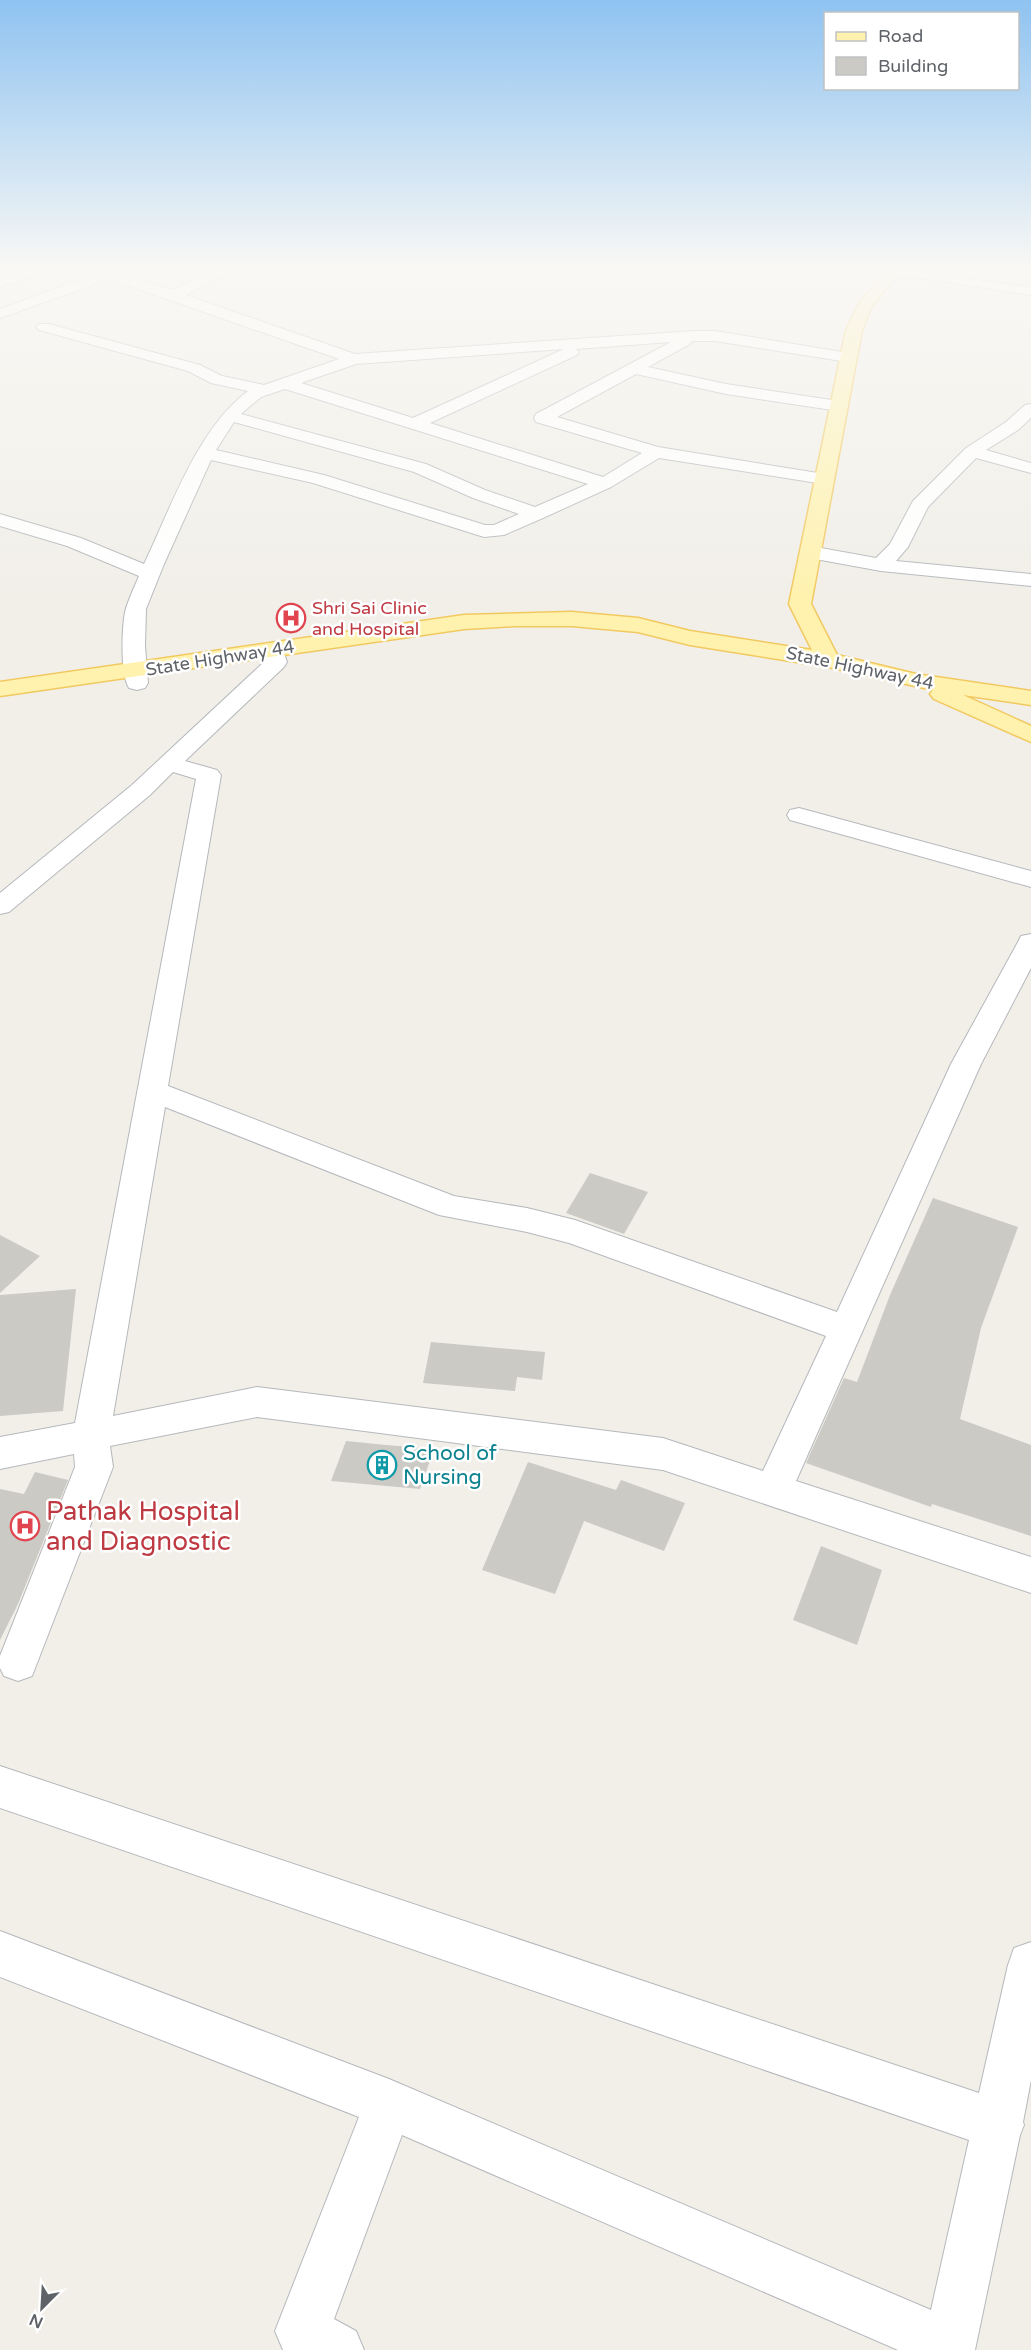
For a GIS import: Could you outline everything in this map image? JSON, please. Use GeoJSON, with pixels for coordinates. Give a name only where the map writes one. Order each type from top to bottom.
{"type":"FeatureCollection","features":[{"type":"Feature","properties":{"kind":"main road"},"geometry":{"type":"LineString","coordinates":[[828,660],[800,604],[845,376]]}},
{"type":"Feature","properties":{"kind":"main road","name":"State Highway 44"},"geometry":{"type":"LineString","coordinates":[[0,702],[135,677],[490,624],[642,640],[690,638],[776,650],[916,681],[1031,698]]}},
{"type":"Feature","properties":{"kind":"main road","name":"State Highway 44"},"geometry":{"type":"LineString","coordinates":[[0,689],[135,677]]}},
{"type":"Feature","properties":{"kind":"main road"},"geometry":{"type":"LineString","coordinates":[[916,681],[1031,735]]}},
{"type":"Feature","properties":{"kind":"street"},"geometry":{"type":"LineString","coordinates":[[209,376],[217,380],[264,390]]}},
{"type":"Feature","properties":{"kind":"street"},"geometry":{"type":"LineString","coordinates":[[135,677],[135,611],[206,453],[230,416],[244,400],[264,390],[305,376]]}},
{"type":"Feature","properties":{"kind":"street"},"geometry":{"type":"LineString","coordinates":[[416,423],[518,376]]}},
{"type":"Feature","properties":{"kind":"street"},"geometry":{"type":"LineString","coordinates":[[622,376],[542,418],[656,452],[824,480]]}},
{"type":"Feature","properties":{"kind":"street"},"geometry":{"type":"LineString","coordinates":[[665,376],[726,389],[839,406]]}},
{"type":"Feature","properties":{"kind":"street"},"geometry":{"type":"LineString","coordinates":[[283,383],[605,483]]}},
{"type":"Feature","properties":{"kind":"street"},"geometry":{"type":"LineString","coordinates":[[881,565],[898,547],[920,505],[972,452],[1012,426],[1031,409]]}},
{"type":"Feature","properties":{"kind":"street"},"geometry":{"type":"LineString","coordinates":[[230,416],[420,468],[479,494],[536,514]]}},
{"type":"Feature","properties":{"kind":"street"},"geometry":{"type":"LineString","coordinates":[[206,453],[318,479],[484,531],[497,531],[605,483],[656,452]]}},
{"type":"Feature","properties":{"kind":"street"},"geometry":{"type":"LineString","coordinates":[[972,452],[1031,468]]}},
{"type":"Feature","properties":{"kind":"street"},"geometry":{"type":"LineString","coordinates":[[0,520],[74,542],[151,574]]}},
{"type":"Feature","properties":{"kind":"street"},"geometry":{"type":"LineString","coordinates":[[810,552],[881,565],[1031,580]]}},
{"type":"Feature","properties":{"kind":"street"},"geometry":{"type":"LineString","coordinates":[[0,906],[170,764],[274,656]]}},
{"type":"Feature","properties":{"kind":"street"},"geometry":{"type":"LineString","coordinates":[[18,1662],[94,1467],[90,1435],[209,775],[170,764]]}},
{"type":"Feature","properties":{"kind":"street"},"geometry":{"type":"LineString","coordinates":[[799,815],[1031,879]]}},
{"type":"Feature","properties":{"kind":"street"},"geometry":{"type":"LineString","coordinates":[[773,1490],[966,1064],[1031,942]]}},
{"type":"Feature","properties":{"kind":"street"},"geometry":{"type":"LineString","coordinates":[[152,1092],[450,1207],[527,1220],[575,1232],[846,1329]]}},
{"type":"Feature","properties":{"kind":"street"},"geometry":{"type":"LineString","coordinates":[[0,1453],[257,1402],[663,1454],[1031,1575]]}},
{"type":"Feature","properties":{"kind":"street"},"geometry":{"type":"LineString","coordinates":[[0,1787],[999,2125]]}},
{"type":"Feature","properties":{"kind":"street"},"geometry":{"type":"LineString","coordinates":[[0,1953],[389,2103],[955,2348],[1031,1965]]}},
{"type":"Feature","properties":{"kind":"street"},"geometry":{"type":"LineString","coordinates":[[311,2344],[389,2103]]}},
{"type":"Feature","properties":{"kind":"building"},"geometry":{"type":"Polygon","coordinates":[[[590,1173],[648,1192],[624,1234],[566,1213],[590,1173]]]}},
{"type":"Feature","properties":{"kind":"building"},"geometry":{"type":"Polygon","coordinates":[[[933,1198],[1018,1227],[981,1328],[960,1419],[1031,1445],[1031,1536],[932,1504],[931,1507],[806,1463],[844,1378],[857,1382],[890,1295],[933,1198]]]}},
{"type":"Feature","properties":{"kind":"building"},"geometry":{"type":"Polygon","coordinates":[[[0,1235],[40,1256],[0,1293],[0,1235]]]}},
{"type":"Feature","properties":{"kind":"building"},"geometry":{"type":"Polygon","coordinates":[[[76,1289],[63,1411],[0,1416],[0,1295],[76,1289]]]}},
{"type":"Feature","properties":{"kind":"building"},"geometry":{"type":"Polygon","coordinates":[[[431,1342],[545,1352],[542,1380],[517,1377],[515,1391],[423,1383],[431,1342]]]}},
{"type":"Feature","properties":{"kind":"building","name":"School of Nursing"},"geometry":{"type":"Polygon","coordinates":[[[346,1441],[434,1449],[420,1489],[331,1481],[346,1441]]]}},
{"type":"Feature","properties":{"kind":"building"},"geometry":{"type":"Polygon","coordinates":[[[528,1462],[616,1490],[621,1480],[685,1503],[664,1551],[584,1521],[555,1594],[482,1570],[528,1462]]]}},
{"type":"Feature","properties":{"kind":"building"},"geometry":{"type":"Polygon","coordinates":[[[35,1472],[68,1480],[18,1604],[0,1640],[0,1489],[24,1494],[35,1472]]]}},
{"type":"Feature","properties":{"kind":"building"},"geometry":{"type":"Polygon","coordinates":[[[821,1546],[882,1570],[857,1645],[793,1620],[821,1546]]]}},
{"type":"Feature","properties":{"kind":"place","name":"Shri Sai Clinic and Hospital"},"geometry":{"type":"Point","coordinates":[291,618]}},
{"type":"Feature","properties":{"kind":"place","name":"School of Nursing"},"geometry":{"type":"Point","coordinates":[382,1465]}},
{"type":"Feature","properties":{"kind":"place","name":"Pathak Hospital and Diagnostic"},"geometry":{"type":"Point","coordinates":[25,1526]}}]}
